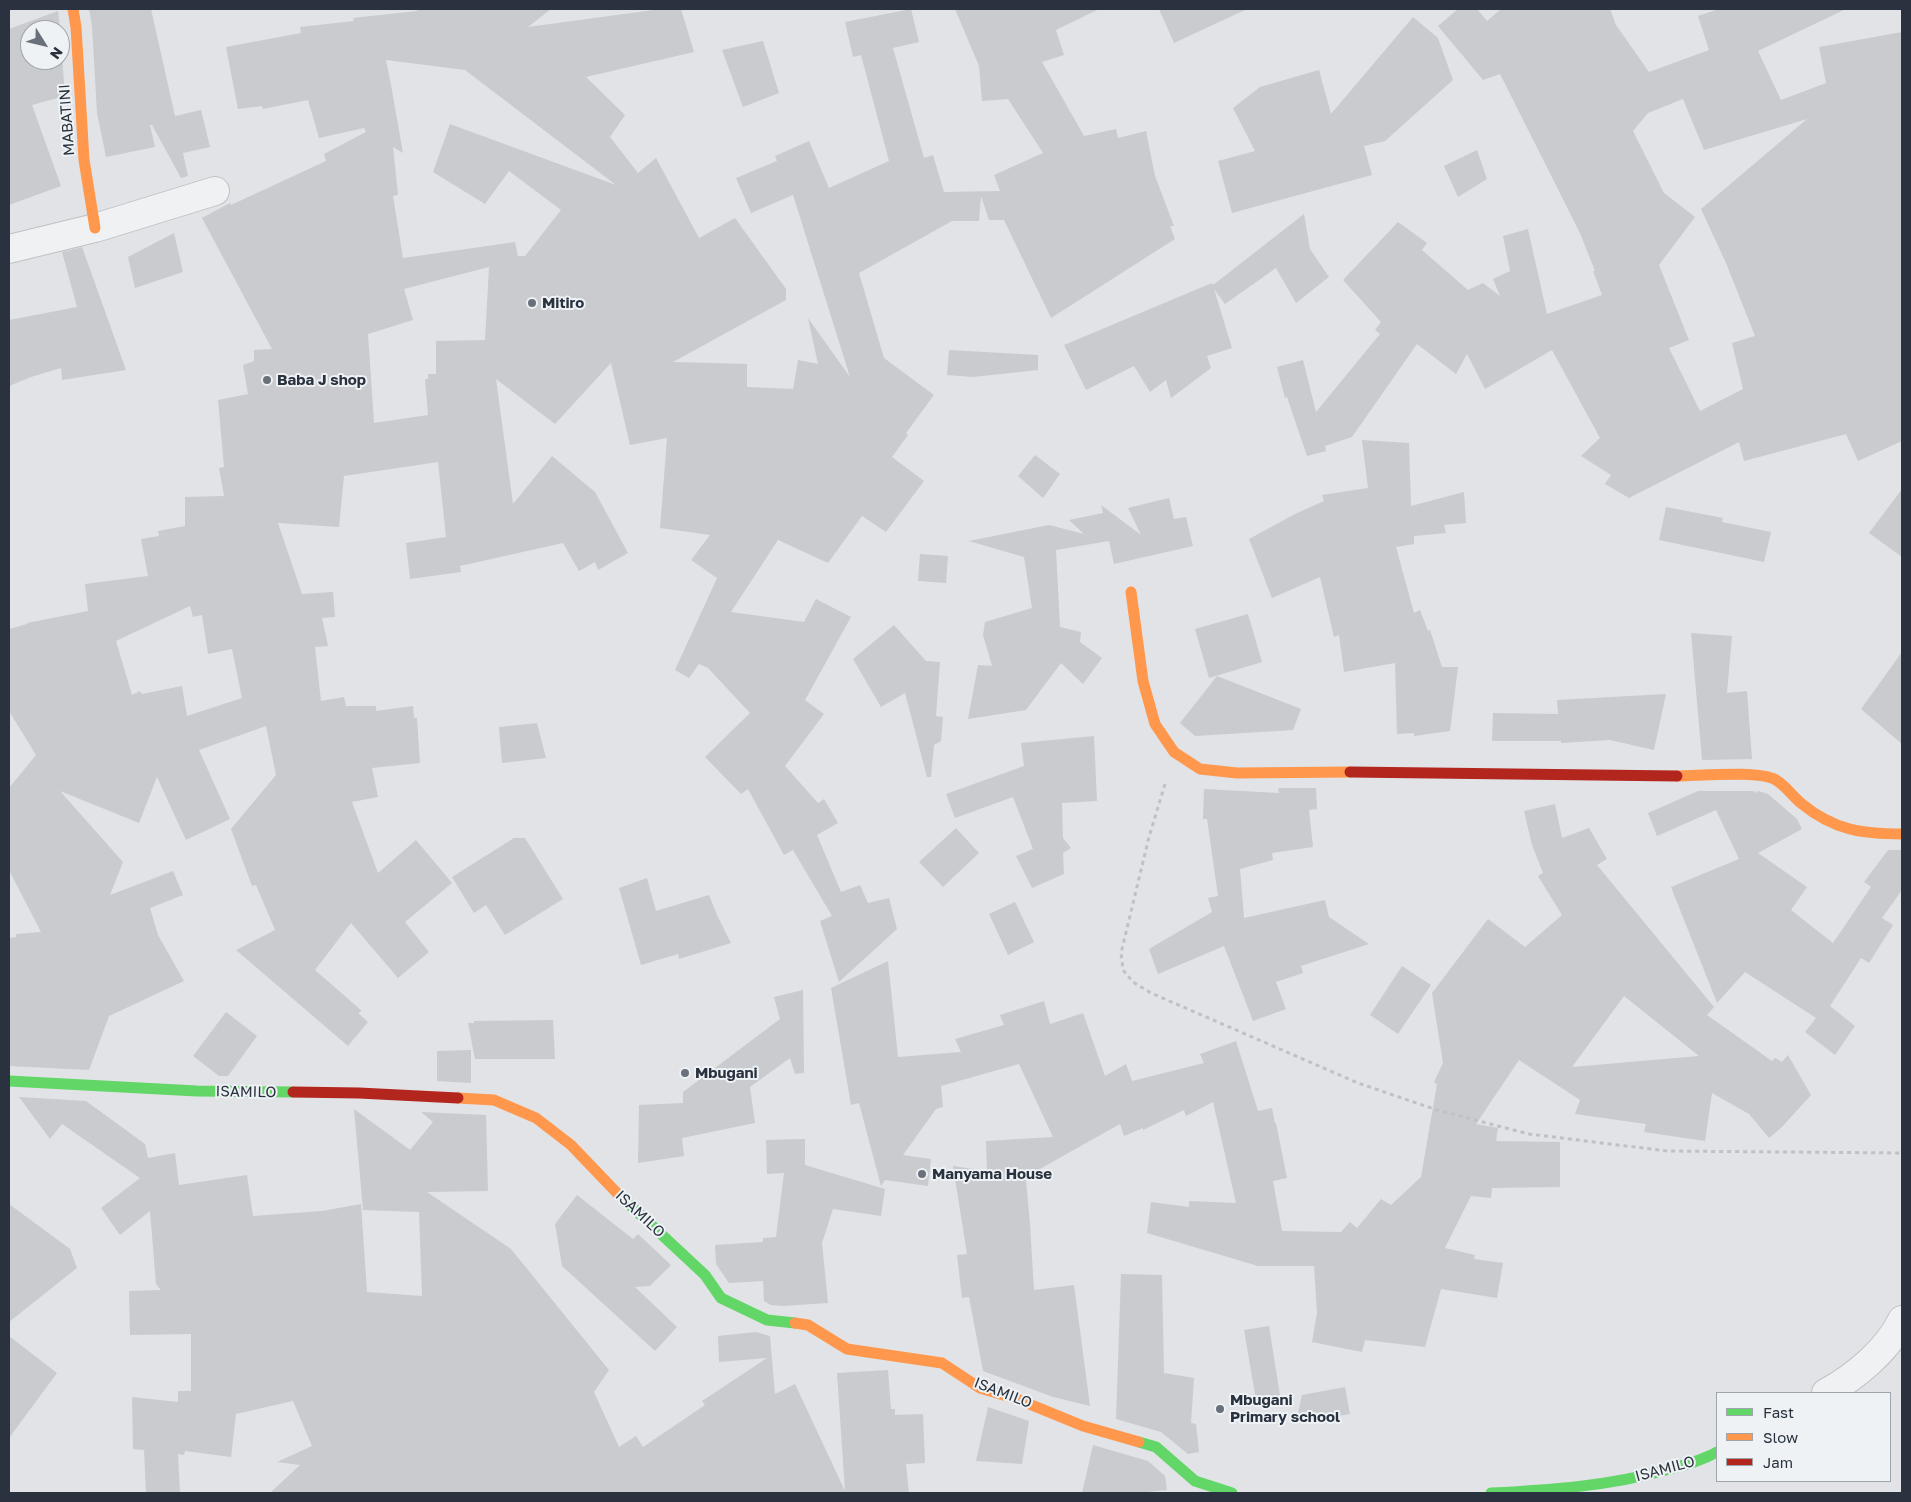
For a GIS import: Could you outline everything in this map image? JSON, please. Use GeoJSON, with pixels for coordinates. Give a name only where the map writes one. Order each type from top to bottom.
{"type":"FeatureCollection","features":[{"type":"Feature","properties":{"kind":"street","name":"MABATINI"},"geometry":{"type":"LineString","coordinates":[[73,9],[76,27],[84,160],[95,228]]}},
{"type":"Feature","properties":{"kind":"street"},"geometry":{"type":"LineString","coordinates":[[9,249],[95,228],[215,191]]}},
{"type":"Feature","properties":{"kind":"street"},"geometry":{"type":"LineString","coordinates":[[1131,592],[1143,680],[1155,724],[1174,752],[1200,769],[1237,773],[1759,775],[1776,780],[1802,804],[1821,818],[1848,830],[1881,834],[1902,834]]}},
{"type":"Feature","properties":{"kind":"street","name":"ISAMILO"},"geometry":{"type":"LineString","coordinates":[[9,1081],[197,1092],[359,1093],[494,1100],[536,1118],[571,1146],[705,1275],[721,1298],[767,1320],[808,1325],[847,1349],[942,1363],[980,1388],[1017,1398],[1083,1426],[1156,1447],[1195,1481],[1232,1493]]}},
{"type":"Feature","properties":{"kind":"street"},"geometry":{"type":"LineString","coordinates":[[1827,1392],[1877,1356],[1898,1330],[1902,1320]]}},
{"type":"Feature","properties":{"kind":"street","name":"ISAMILO"},"geometry":{"type":"LineString","coordinates":[[1491,1493],[1566,1489],[1648,1476],[1706,1458],[1716,1453]]}},
{"type":"Feature","properties":{"kind":"path"},"geometry":{"type":"LineString","coordinates":[[1174,752],[1149,837],[1121,953],[1123,970],[1133,982],[1151,993],[1358,1083],[1437,1110],[1529,1134],[1667,1152],[1902,1153]]}},
{"type":"Feature","properties":{"kind":"building"},"geometry":{"type":"Polygon","coordinates":[[[89,9],[151,9],[175,116],[201,110],[210,147],[183,153],[188,176],[181,178],[152,125],[150,125],[155,147],[106,157],[97,113],[92,26],[89,9]]]}},
{"type":"Feature","properties":{"kind":"building"},"geometry":{"type":"Polygon","coordinates":[[[417,9],[551,9],[528,27],[661,9],[681,9],[694,52],[586,77],[625,115],[610,137],[638,173],[656,158],[699,238],[735,218],[786,289],[786,300],[673,362],[747,364],[747,387],[793,389],[798,360],[818,364],[808,318],[850,377],[793,195],[751,213],[736,178],[777,161],[775,156],[809,141],[829,188],[889,161],[861,55],[853,57],[845,22],[911,9],[919,42],[893,48],[924,158],[933,155],[944,192],[1000,191],[994,175],[1043,153],[1008,99],[982,101],[979,66],[955,9],[1099,9],[1056,30],[1064,55],[1042,62],[1084,136],[1116,129],[1118,138],[1146,131],[1155,176],[1174,226],[1170,226],[1175,239],[1051,318],[1004,220],[989,220],[981,196],[979,221],[952,221],[859,273],[884,358],[934,395],[906,433],[908,435],[892,457],[924,481],[886,532],[862,516],[828,563],[778,540],[731,612],[804,622],[816,599],[851,617],[805,700],[824,714],[785,766],[818,803],[824,799],[838,823],[817,835],[841,892],[860,885],[868,903],[889,898],[897,929],[839,982],[820,921],[832,916],[793,850],[784,855],[748,789],[741,794],[705,757],[750,713],[708,668],[699,664],[689,678],[675,670],[717,578],[691,560],[710,535],[660,528],[667,438],[630,445],[611,363],[555,424],[496,379],[513,504],[552,456],[595,492],[628,553],[598,570],[595,562],[579,571],[563,543],[460,566],[461,572],[410,579],[406,543],[446,537],[438,462],[344,476],[339,527],[278,523],[302,594],[333,592],[335,617],[322,618],[328,646],[315,647],[321,701],[344,697],[346,706],[376,706],[376,711],[413,706],[414,718],[417,718],[420,763],[372,768],[378,797],[352,802],[378,873],[416,840],[452,883],[405,922],[429,952],[398,978],[351,923],[315,970],[362,1011],[358,1013],[368,1022],[348,1046],[236,950],[275,930],[256,885],[252,886],[231,829],[276,775],[266,726],[199,750],[230,819],[186,840],[157,777],[139,823],[60,791],[123,862],[110,895],[173,871],[183,895],[150,908],[158,935],[184,981],[109,1016],[89,1070],[9,1066],[9,938],[16,937],[16,934],[41,932],[9,870],[9,788],[36,755],[9,711],[9,629],[27,623],[88,611],[85,584],[148,576],[141,539],[159,536],[158,531],[185,526],[185,497],[224,496],[219,468],[224,467],[218,400],[248,394],[243,365],[254,361],[254,350],[272,349],[202,218],[230,203],[231,205],[326,161],[324,154],[366,132],[364,128],[319,138],[308,100],[263,109],[262,106],[238,109],[226,47],[301,33],[300,27],[354,21],[353,18],[417,11],[417,9]],[[386,60],[403,153],[393,147],[398,195],[393,196],[403,258],[515,242],[518,256],[525,256],[561,210],[509,171],[485,204],[433,172],[450,124],[616,185],[465,70],[386,60]],[[489,267],[404,289],[413,320],[368,334],[374,423],[428,415],[425,379],[428,379],[428,374],[436,374],[436,341],[485,340],[489,267]],[[190,606],[116,641],[132,695],[140,691],[142,694],[182,686],[187,716],[242,698],[232,649],[208,654],[202,615],[193,617],[190,606]]]}},
{"type":"Feature","properties":{"kind":"building"},"geometry":{"type":"Polygon","coordinates":[[[1159,9],[1247,9],[1174,43],[1159,9]]]}},
{"type":"Feature","properties":{"kind":"building"},"geometry":{"type":"Polygon","coordinates":[[[1458,9],[1477,9],[1487,21],[1501,9],[1610,9],[1616,25],[1649,72],[1709,50],[1698,16],[1719,9],[1846,9],[1758,51],[1781,100],[1826,83],[1819,47],[1902,32],[1902,441],[1858,461],[1846,434],[1744,461],[1739,442],[1629,498],[1605,484],[1611,475],[1581,456],[1600,438],[1552,350],[1485,389],[1467,354],[1456,374],[1417,344],[1352,437],[1325,446],[1326,451],[1307,456],[1287,397],[1285,398],[1277,367],[1303,360],[1316,412],[1380,334],[1375,330],[1381,322],[1343,280],[1398,222],[1427,243],[1422,250],[1468,290],[1483,283],[1500,296],[1493,279],[1510,271],[1503,236],[1528,229],[1547,314],[1602,295],[1580,233],[1500,74],[1483,80],[1438,26],[1458,9]],[[1683,99],[1648,113],[1633,131],[1664,193],[1695,217],[1659,265],[1689,340],[1669,348],[1700,411],[1743,389],[1732,343],[1755,336],[1726,263],[1701,209],[1807,119],[1704,150],[1683,99]]]}},
{"type":"Feature","properties":{"kind":"building"},"geometry":{"type":"Polygon","coordinates":[[[58,11],[59,20],[34,20],[58,11]]]}},
{"type":"Feature","properties":{"kind":"building"},"geometry":{"type":"Polygon","coordinates":[[[1413,17],[1438,38],[1453,80],[1385,141],[1364,146],[1372,175],[1232,213],[1218,161],[1255,151],[1233,108],[1260,87],[1319,70],[1331,114],[1413,17]]]}},
{"type":"Feature","properties":{"kind":"building"},"geometry":{"type":"Polygon","coordinates":[[[20,25],[20,70],[63,70],[65,96],[32,105],[61,186],[9,205],[9,29],[20,25]]]}},
{"type":"Feature","properties":{"kind":"building"},"geometry":{"type":"Polygon","coordinates":[[[763,41],[779,93],[743,107],[722,50],[763,41]]]}},
{"type":"Feature","properties":{"kind":"building"},"geometry":{"type":"Polygon","coordinates":[[[1477,150],[1487,179],[1458,197],[1444,166],[1477,150]]]}},
{"type":"Feature","properties":{"kind":"building"},"geometry":{"type":"Polygon","coordinates":[[[1304,214],[1310,249],[1329,277],[1296,303],[1276,268],[1225,304],[1214,289],[1232,348],[1207,356],[1211,368],[1171,398],[1166,380],[1150,392],[1134,366],[1086,390],[1064,345],[1212,283],[1213,285],[1304,214]]]}},
{"type":"Feature","properties":{"kind":"building"},"geometry":{"type":"Polygon","coordinates":[[[174,233],[183,272],[135,288],[128,257],[174,233]]]}},
{"type":"Feature","properties":{"kind":"building"},"geometry":{"type":"Polygon","coordinates":[[[82,247],[126,370],[62,380],[61,368],[9,386],[9,320],[77,307],[62,252],[82,247]]]}},
{"type":"Feature","properties":{"kind":"building"},"geometry":{"type":"Polygon","coordinates":[[[949,350],[1038,355],[1038,370],[973,377],[947,375],[949,350]]]}},
{"type":"Feature","properties":{"kind":"building"},"geometry":{"type":"Polygon","coordinates":[[[1362,440],[1409,443],[1411,506],[1464,492],[1466,523],[1444,525],[1446,533],[1414,536],[1414,544],[1396,547],[1414,613],[1420,610],[1428,631],[1430,630],[1442,667],[1458,667],[1450,731],[1414,736],[1414,733],[1397,734],[1395,663],[1344,672],[1339,635],[1334,637],[1320,577],[1272,598],[1249,539],[1295,514],[1324,501],[1322,495],[1368,488],[1362,440]]]}},
{"type":"Feature","properties":{"kind":"building"},"geometry":{"type":"Polygon","coordinates":[[[1035,455],[1060,474],[1043,498],[1018,476],[1035,455]]]}},
{"type":"Feature","properties":{"kind":"building"},"geometry":{"type":"Polygon","coordinates":[[[1902,489],[1902,557],[1869,533],[1902,489]]]}},
{"type":"Feature","properties":{"kind":"building"},"geometry":{"type":"Polygon","coordinates":[[[1169,498],[1174,519],[1186,517],[1193,546],[1114,564],[1109,541],[1056,550],[1060,627],[1081,632],[1080,642],[1102,658],[1083,684],[1061,663],[1026,710],[968,719],[978,665],[992,666],[983,635],[985,622],[1032,608],[1024,557],[969,541],[1049,525],[1084,534],[1069,520],[1103,513],[1101,505],[1141,535],[1128,508],[1169,498]]]}},
{"type":"Feature","properties":{"kind":"building"},"geometry":{"type":"Polygon","coordinates":[[[1666,507],[1723,518],[1722,522],[1771,532],[1764,562],[1659,540],[1666,507]]]}},
{"type":"Feature","properties":{"kind":"building"},"geometry":{"type":"Polygon","coordinates":[[[920,554],[948,556],[946,583],[918,581],[920,554]]]}},
{"type":"Feature","properties":{"kind":"building"},"geometry":{"type":"Polygon","coordinates":[[[1248,614],[1262,662],[1209,678],[1195,629],[1248,614]]]}},
{"type":"Feature","properties":{"kind":"building"},"geometry":{"type":"Polygon","coordinates":[[[894,625],[926,661],[940,662],[936,716],[943,717],[941,741],[934,745],[931,777],[927,777],[905,693],[881,707],[853,659],[894,625]]]}},
{"type":"Feature","properties":{"kind":"building"},"geometry":{"type":"Polygon","coordinates":[[[1691,633],[1732,636],[1727,693],[1747,691],[1752,759],[1702,760],[1691,633]]]}},
{"type":"Feature","properties":{"kind":"building"},"geometry":{"type":"Polygon","coordinates":[[[1902,652],[1902,744],[1861,709],[1902,652]]]}},
{"type":"Feature","properties":{"kind":"building"},"geometry":{"type":"Polygon","coordinates":[[[1217,676],[1301,709],[1293,730],[1195,736],[1180,723],[1217,676]]]}},
{"type":"Feature","properties":{"kind":"building"},"geometry":{"type":"Polygon","coordinates":[[[1666,694],[1654,750],[1610,740],[1561,743],[1561,741],[1492,741],[1493,713],[1558,714],[1557,700],[1666,694]]]}},
{"type":"Feature","properties":{"kind":"building"},"geometry":{"type":"Polygon","coordinates":[[[537,723],[546,758],[502,763],[499,727],[537,723]]]}},
{"type":"Feature","properties":{"kind":"building"},"geometry":{"type":"Polygon","coordinates":[[[1094,736],[1097,801],[1062,803],[1063,838],[1071,848],[1063,853],[1064,874],[1032,888],[1016,856],[1033,849],[1013,797],[955,818],[946,794],[1024,766],[1021,743],[1094,736]]]}},
{"type":"Feature","properties":{"kind":"building"},"geometry":{"type":"Polygon","coordinates":[[[1278,788],[1316,788],[1317,809],[1309,810],[1313,847],[1272,853],[1273,860],[1240,869],[1244,918],[1325,900],[1329,917],[1369,944],[1301,966],[1303,973],[1276,982],[1286,1009],[1253,1021],[1224,946],[1158,974],[1149,949],[1212,912],[1208,898],[1218,896],[1207,819],[1203,819],[1204,789],[1279,793],[1278,788]]]}},
{"type":"Feature","properties":{"kind":"building"},"geometry":{"type":"Polygon","coordinates":[[[1698,791],[1754,791],[1755,793],[1758,791],[1768,794],[1797,819],[1802,829],[1758,853],[1807,887],[1791,910],[1833,943],[1871,887],[1864,882],[1888,850],[1902,850],[1902,890],[1882,918],[1893,925],[1869,963],[1861,958],[1830,1006],[1855,1026],[1835,1055],[1805,1032],[1816,1018],[1745,972],[1717,1003],[1671,887],[1739,859],[1716,810],[1657,836],[1648,813],[1698,791]]]}},
{"type":"Feature","properties":{"kind":"building"},"geometry":{"type":"Polygon","coordinates":[[[1555,804],[1562,838],[1589,828],[1607,859],[1597,865],[1714,1007],[1707,1015],[1772,1061],[1775,1058],[1782,1062],[1788,1055],[1811,1095],[1781,1128],[1769,1138],[1749,1114],[1712,1093],[1705,1141],[1644,1132],[1646,1124],[1575,1114],[1580,1100],[1519,1060],[1476,1124],[1498,1128],[1496,1141],[1560,1142],[1560,1187],[1492,1188],[1491,1198],[1471,1196],[1445,1248],[1475,1255],[1474,1259],[1503,1263],[1497,1298],[1441,1289],[1425,1347],[1365,1340],[1362,1352],[1312,1342],[1317,1313],[1314,1266],[1258,1266],[1147,1233],[1151,1202],[1189,1207],[1189,1201],[1236,1203],[1213,1102],[1186,1116],[1184,1110],[1143,1130],[1143,1128],[1124,1136],[1120,1124],[1022,1179],[1026,1180],[1034,1290],[1074,1285],[1090,1406],[1053,1397],[983,1371],[969,1297],[962,1298],[957,1255],[967,1254],[953,1166],[987,1171],[986,1141],[1053,1137],[1019,1064],[941,1086],[943,1107],[936,1109],[903,1155],[931,1159],[928,1186],[885,1180],[881,1186],[859,1103],[851,1105],[831,988],[888,961],[898,1057],[961,1052],[955,1039],[1004,1025],[1000,1015],[1044,1001],[1050,1024],[1083,1013],[1105,1076],[1126,1064],[1132,1081],[1204,1063],[1200,1054],[1236,1041],[1258,1111],[1272,1108],[1276,1123],[1287,1178],[1273,1181],[1282,1231],[1341,1232],[1350,1222],[1357,1228],[1381,1199],[1391,1205],[1421,1177],[1437,1084],[1434,1082],[1443,1063],[1432,993],[1488,919],[1525,947],[1562,915],[1538,876],[1543,873],[1532,845],[1524,811],[1555,804]],[[1624,996],[1572,1067],[1699,1056],[1624,996]]]}},
{"type":"Feature","properties":{"kind":"building"},"geometry":{"type":"Polygon","coordinates":[[[956,828],[979,853],[943,887],[919,862],[956,828]]]}},
{"type":"Feature","properties":{"kind":"building"},"geometry":{"type":"Polygon","coordinates":[[[514,838],[525,838],[563,899],[505,935],[486,905],[474,913],[452,877],[514,838]]]}},
{"type":"Feature","properties":{"kind":"building"},"geometry":{"type":"Polygon","coordinates":[[[647,878],[656,911],[709,895],[731,943],[679,959],[678,954],[641,965],[619,888],[647,878]]]}},
{"type":"Feature","properties":{"kind":"building"},"geometry":{"type":"Polygon","coordinates":[[[1015,902],[1034,942],[1008,955],[989,914],[1015,902]]]}},
{"type":"Feature","properties":{"kind":"building"},"geometry":{"type":"Polygon","coordinates":[[[1402,966],[1431,985],[1398,1034],[1370,1015],[1402,966]]]}},
{"type":"Feature","properties":{"kind":"building"},"geometry":{"type":"Polygon","coordinates":[[[803,990],[804,1073],[795,1074],[790,1058],[750,1087],[755,1123],[682,1138],[684,1156],[638,1163],[639,1105],[683,1103],[683,1092],[780,1019],[774,997],[803,990]]]}},
{"type":"Feature","properties":{"kind":"building"},"geometry":{"type":"Polygon","coordinates":[[[226,1012],[257,1036],[228,1076],[219,1076],[193,1056],[226,1012]]]}},
{"type":"Feature","properties":{"kind":"building"},"geometry":{"type":"Polygon","coordinates":[[[553,1020],[555,1059],[475,1059],[468,1023],[474,1023],[474,1021],[553,1020]]]}},
{"type":"Feature","properties":{"kind":"building"},"geometry":{"type":"Polygon","coordinates":[[[471,1050],[471,1083],[437,1081],[437,1051],[471,1050]]]}},
{"type":"Feature","properties":{"kind":"building"},"geometry":{"type":"Polygon","coordinates":[[[19,1097],[86,1101],[145,1144],[148,1158],[175,1153],[179,1185],[247,1175],[253,1216],[322,1211],[361,1204],[367,1292],[422,1296],[419,1212],[363,1210],[354,1109],[410,1150],[433,1122],[421,1112],[486,1115],[488,1191],[427,1192],[511,1249],[609,1370],[594,1392],[619,1447],[636,1436],[643,1447],[705,1405],[702,1401],[767,1358],[719,1362],[718,1336],[756,1332],[770,1336],[775,1394],[795,1384],[845,1491],[837,1373],[888,1370],[891,1409],[895,1409],[895,1415],[923,1414],[925,1463],[906,1464],[909,1493],[270,1493],[300,1465],[277,1462],[312,1446],[293,1401],[236,1414],[231,1457],[185,1451],[184,1455],[178,1454],[180,1493],[146,1493],[144,1450],[133,1449],[132,1397],[178,1402],[178,1391],[191,1391],[191,1334],[130,1335],[129,1291],[161,1290],[156,1284],[150,1211],[120,1235],[101,1208],[140,1178],[62,1124],[50,1139],[19,1097]]]}},
{"type":"Feature","properties":{"kind":"building"},"geometry":{"type":"Polygon","coordinates":[[[805,1139],[805,1165],[885,1189],[881,1216],[833,1209],[822,1243],[828,1303],[771,1305],[764,1301],[763,1281],[729,1283],[716,1264],[715,1245],[763,1242],[763,1238],[776,1237],[784,1173],[767,1174],[766,1140],[805,1139]]]}},
{"type":"Feature","properties":{"kind":"building"},"geometry":{"type":"Polygon","coordinates":[[[577,1195],[633,1239],[638,1234],[671,1265],[650,1286],[635,1287],[677,1327],[655,1351],[562,1266],[555,1224],[577,1195]]]}},
{"type":"Feature","properties":{"kind":"building"},"geometry":{"type":"Polygon","coordinates":[[[9,1204],[70,1249],[77,1268],[9,1322],[9,1204]]]}},
{"type":"Feature","properties":{"kind":"building"},"geometry":{"type":"Polygon","coordinates":[[[1121,1274],[1162,1275],[1164,1373],[1194,1378],[1191,1423],[1196,1424],[1199,1452],[1188,1454],[1161,1432],[1116,1419],[1121,1274]]]}},
{"type":"Feature","properties":{"kind":"building"},"geometry":{"type":"Polygon","coordinates":[[[1269,1326],[1281,1402],[1257,1406],[1244,1330],[1269,1326]]]}},
{"type":"Feature","properties":{"kind":"building"},"geometry":{"type":"Polygon","coordinates":[[[9,1336],[57,1373],[9,1438],[9,1336]]]}},
{"type":"Feature","properties":{"kind":"building"},"geometry":{"type":"Polygon","coordinates":[[[1345,1387],[1350,1414],[1296,1423],[1302,1395],[1345,1387]]]}},
{"type":"Feature","properties":{"kind":"building"},"geometry":{"type":"Polygon","coordinates":[[[988,1407],[1029,1421],[1022,1464],[976,1461],[988,1407]]]}},
{"type":"Feature","properties":{"kind":"building"},"geometry":{"type":"Polygon","coordinates":[[[1093,1445],[1148,1461],[1165,1476],[1167,1490],[1138,1493],[1082,1493],[1093,1445]]]}},
{"type":"Feature","properties":{"kind":"traffic: fast"},"geometry":{"type":"LineString","coordinates":[[9,1081],[197,1091],[293,1092]]}},
{"type":"Feature","properties":{"kind":"traffic: fast"},"geometry":{"type":"LineString","coordinates":[[617,1193],[705,1275],[721,1298],[767,1320],[795,1323]]}},
{"type":"Feature","properties":{"kind":"traffic: fast"},"geometry":{"type":"LineString","coordinates":[[1139,1442],[1156,1447],[1195,1481],[1232,1493]]}},
{"type":"Feature","properties":{"kind":"traffic: fast"},"geometry":{"type":"LineString","coordinates":[[1491,1493],[1601,1484],[1686,1464],[1716,1452]]}},
{"type":"Feature","properties":{"kind":"traffic: slow"},"geometry":{"type":"LineString","coordinates":[[73,9],[76,27],[84,160],[95,228]]}},
{"type":"Feature","properties":{"kind":"traffic: slow"},"geometry":{"type":"LineString","coordinates":[[1131,592],[1143,681],[1155,724],[1174,752],[1200,769],[1237,773],[1350,772]]}},
{"type":"Feature","properties":{"kind":"traffic: slow"},"geometry":{"type":"LineString","coordinates":[[1677,776],[1743,774],[1768,777],[1780,782],[1814,813],[1837,825],[1874,833],[1902,834]]}},
{"type":"Feature","properties":{"kind":"traffic: slow"},"geometry":{"type":"LineString","coordinates":[[458,1098],[494,1100],[536,1118],[571,1145],[617,1193]]}},
{"type":"Feature","properties":{"kind":"traffic: slow"},"geometry":{"type":"LineString","coordinates":[[795,1323],[808,1325],[847,1349],[942,1363],[980,1388],[1017,1399],[1083,1426],[1139,1442]]}},
{"type":"Feature","properties":{"kind":"traffic: jam"},"geometry":{"type":"LineString","coordinates":[[1350,772],[1677,776]]}},
{"type":"Feature","properties":{"kind":"traffic: jam"},"geometry":{"type":"LineString","coordinates":[[293,1092],[458,1098]]}},
{"type":"Feature","properties":{"kind":"place","name":"Mitiro"},"geometry":{"type":"Point","coordinates":[532,303]}},
{"type":"Feature","properties":{"kind":"place","name":"Baba J shop"},"geometry":{"type":"Point","coordinates":[267,380]}},
{"type":"Feature","properties":{"kind":"place","name":"Mbugani"},"geometry":{"type":"Point","coordinates":[685,1073]}},
{"type":"Feature","properties":{"kind":"place","name":"Manyama House"},"geometry":{"type":"Point","coordinates":[922,1174]}},
{"type":"Feature","properties":{"kind":"place","name":"Mbugani Primary school"},"geometry":{"type":"Point","coordinates":[1220,1409]}}]}
